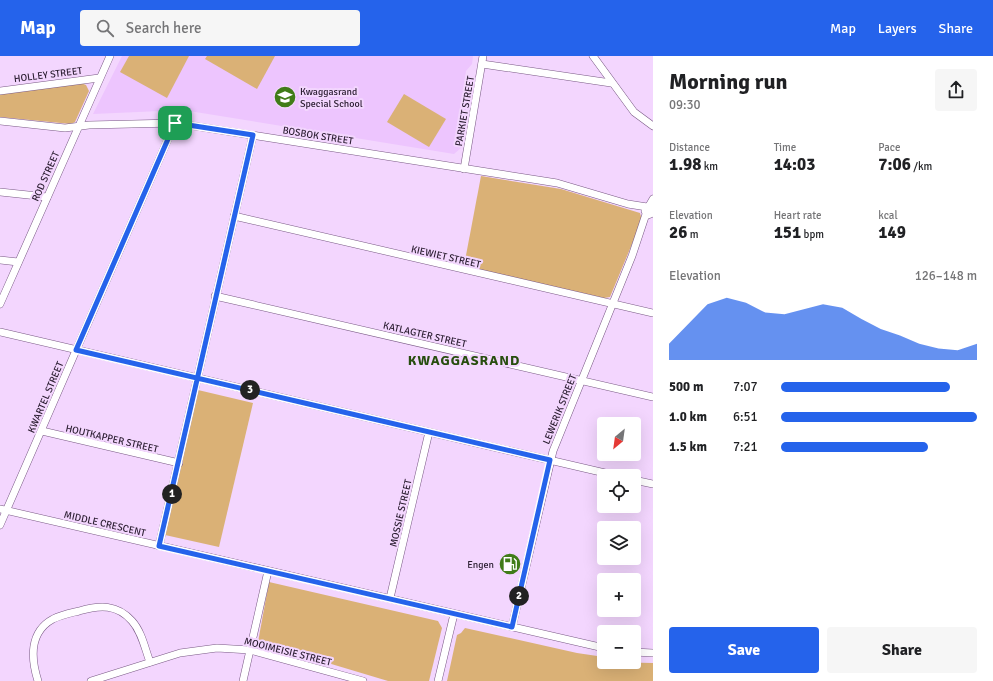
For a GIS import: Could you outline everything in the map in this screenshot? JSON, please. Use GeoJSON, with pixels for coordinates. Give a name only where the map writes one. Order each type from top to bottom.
{"type":"FeatureCollection","features":[{"type":"Feature","properties":{"kind":"street","name":"ROD STREET"},"geometry":{"type":"LineString","coordinates":[[0,304],[110,56]]}},
{"type":"Feature","properties":{"kind":"street","name":"PARKIET STREET"},"geometry":{"type":"LineString","coordinates":[[464,169],[483,56]]}},
{"type":"Feature","properties":{"kind":"street"},"geometry":{"type":"LineString","coordinates":[[593,56],[611,83],[634,112],[653,126]]}},
{"type":"Feature","properties":{"kind":"street"},"geometry":{"type":"LineString","coordinates":[[482,64],[611,83]]}},
{"type":"Feature","properties":{"kind":"street","name":"HOLLEY STREET"},"geometry":{"type":"LineString","coordinates":[[0,91],[99,78]]}},
{"type":"Feature","properties":{"kind":"street","name":"BOSBOK STREET"},"geometry":{"type":"LineString","coordinates":[[0,121],[65,128],[78,126],[175,123],[564,185],[650,211]]}},
{"type":"Feature","properties":{"kind":"street","name":"KWARTEL STREET"},"geometry":{"type":"LineString","coordinates":[[0,526],[3,509],[42,431],[175,123]]}},
{"type":"Feature","properties":{"kind":"street"},"geometry":{"type":"LineString","coordinates":[[159,546],[253,135]]}},
{"type":"Feature","properties":{"kind":"street"},"geometry":{"type":"LineString","coordinates":[[0,192],[47,197]]}},
{"type":"Feature","properties":{"kind":"street","name":"LEWERIK STREET"},"geometry":{"type":"LineString","coordinates":[[512,627],[550,460],[650,211],[653,199]]}},
{"type":"Feature","properties":{"kind":"street","name":"KIEWIET STREET"},"geometry":{"type":"LineString","coordinates":[[234,216],[653,314]]}},
{"type":"Feature","properties":{"kind":"street"},"geometry":{"type":"LineString","coordinates":[[0,260],[18,262]]}},
{"type":"Feature","properties":{"kind":"street","name":"KATLAGTER STREET"},"geometry":{"type":"LineString","coordinates":[[215,296],[653,397]]}},
{"type":"Feature","properties":{"kind":"street"},"geometry":{"type":"LineString","coordinates":[[0,332],[597,471]]}},
{"type":"Feature","properties":{"kind":"street","name":"HOUTKAPPER STREET"},"geometry":{"type":"LineString","coordinates":[[42,431],[179,463]]}},
{"type":"Feature","properties":{"kind":"street","name":"MOSSIE STREET"},"geometry":{"type":"LineString","coordinates":[[390,598],[430,432]]}},
{"type":"Feature","properties":{"kind":"street"},"geometry":{"type":"LineString","coordinates":[[641,481],[653,484]]}},
{"type":"Feature","properties":{"kind":"street","name":"MIDDLE CRESCENT"},"geometry":{"type":"LineString","coordinates":[[3,509],[597,646]]}},
{"type":"Feature","properties":{"kind":"street"},"geometry":{"type":"LineString","coordinates":[[243,681],[268,571]]}},
{"type":"Feature","properties":{"kind":"street"},"geometry":{"type":"LineString","coordinates":[[38,681],[33,664],[33,653],[36,641],[42,628],[56,618],[98,606],[114,608],[131,620],[140,633],[150,662]]}},
{"type":"Feature","properties":{"kind":"street"},"geometry":{"type":"LineString","coordinates":[[438,681],[454,614]]}},
{"type":"Feature","properties":{"kind":"street","name":"MOOIMEISIE STREET"},"geometry":{"type":"LineString","coordinates":[[91,681],[192,650],[217,648],[250,650],[363,681]]}},
{"type":"Feature","properties":{"kind":"street"},"geometry":{"type":"LineString","coordinates":[[641,652],[653,653]]}},
{"type":"Feature","properties":{"kind":"shaded area","name":"Kwaggasrand Special School"},"geometry":{"type":"Polygon","coordinates":[[[122,56],[473,56],[472,64],[466,71],[465,79],[470,84],[461,148],[454,154],[183,110],[93,114],[122,56]]]}},
{"type":"Feature","properties":{"kind":"shaded area"},"geometry":{"type":"Polygon","coordinates":[[[129,56],[189,56],[167,98],[120,72],[129,56]]]}},
{"type":"Feature","properties":{"kind":"shaded area"},"geometry":{"type":"Polygon","coordinates":[[[207,56],[275,56],[257,89],[205,59],[207,56]]]}},
{"type":"Feature","properties":{"kind":"shaded area"},"geometry":{"type":"Polygon","coordinates":[[[79,82],[86,85],[89,91],[75,122],[71,124],[0,117],[0,93],[79,82]]]}},
{"type":"Feature","properties":{"kind":"shaded area"},"geometry":{"type":"Polygon","coordinates":[[[404,94],[446,119],[429,147],[387,122],[404,94]]]}},
{"type":"Feature","properties":{"kind":"shaded area"},"geometry":{"type":"Polygon","coordinates":[[[481,176],[561,189],[640,213],[642,220],[610,297],[604,298],[464,266],[481,176]]]}},
{"type":"Feature","properties":{"kind":"shaded area"},"geometry":{"type":"Polygon","coordinates":[[[198,390],[253,403],[219,547],[165,535],[198,390]]]}},
{"type":"Feature","properties":{"kind":"shaded area"},"geometry":{"type":"Polygon","coordinates":[[[269,582],[438,621],[442,628],[429,681],[388,681],[258,642],[269,582]]]}},
{"type":"Feature","properties":{"kind":"shaded area"},"geometry":{"type":"Polygon","coordinates":[[[465,628],[577,653],[597,656],[597,669],[641,669],[641,663],[653,663],[653,681],[447,681],[457,635],[465,628]]]}},
{"type":"Feature","properties":{"kind":"place","name":"Kwaggasrand Special School"},"geometry":{"type":"Point","coordinates":[285,97]}},
{"type":"Feature","properties":{"kind":"place","name":"Engen"},"geometry":{"type":"Point","coordinates":[510,564]}},
{"type":"Feature","properties":{"kind":"district","name":"KWAGGASRAND"},"geometry":{"type":"Point","coordinates":[464,360]}},
{"type":"Feature","properties":{"kind":"route"},"geometry":{"type":"LineString","coordinates":[[175,123],[76,350],[197,378],[276,396],[550,460],[512,627],[159,546],[179,463],[197,378],[215,296],[253,135],[175,123]]}}]}
